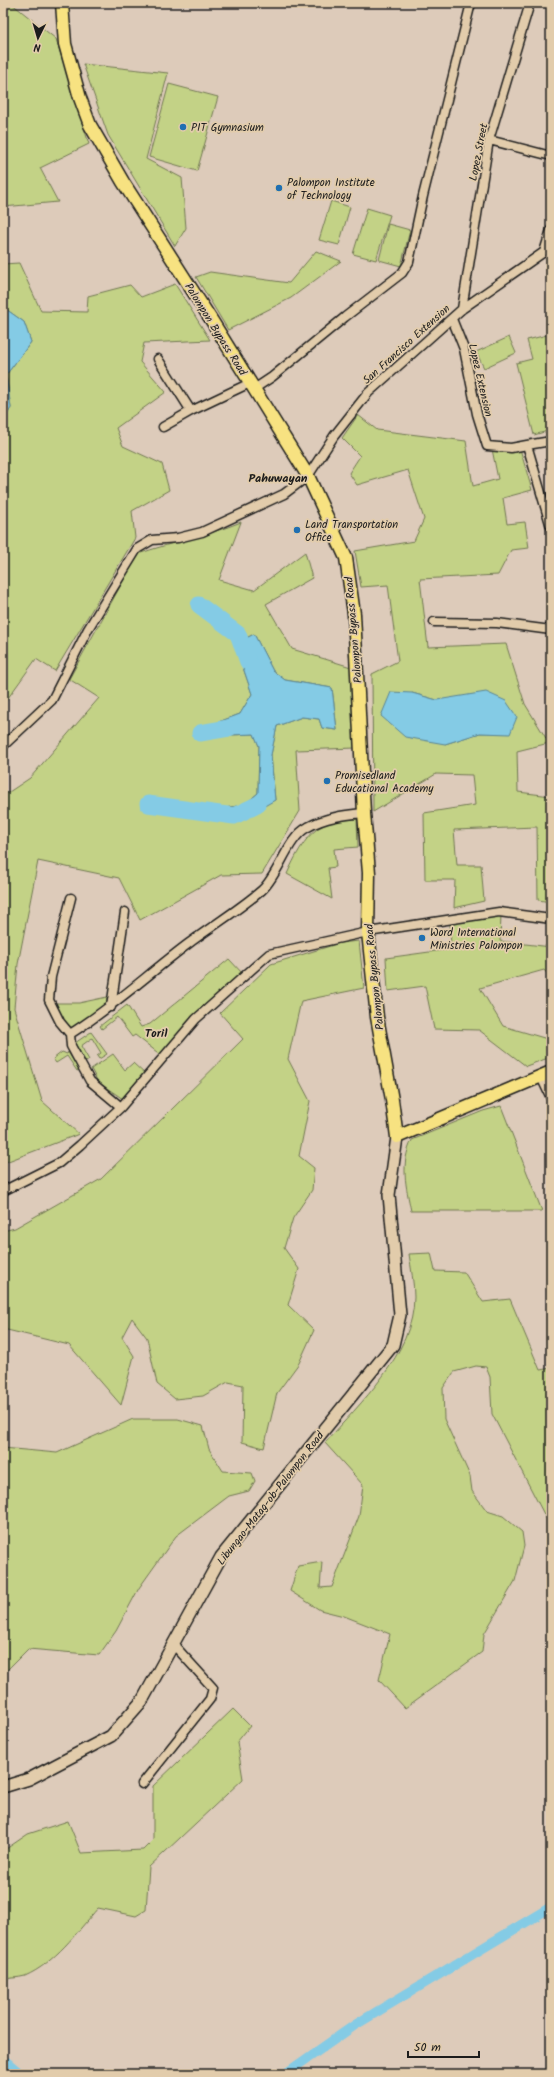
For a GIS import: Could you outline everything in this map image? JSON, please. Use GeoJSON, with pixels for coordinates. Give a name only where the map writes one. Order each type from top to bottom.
{"type":"FeatureCollection","features":[{"type":"Feature","properties":{"kind":"main road","name":"Palompon Bypass Road"},"geometry":{"type":"LineString","coordinates":[[62,3],[65,44],[80,98],[90,125],[123,182],[308,476],[346,558],[354,614],[364,813],[369,873],[368,932],[377,1018],[392,1100],[396,1136]]}},
{"type":"Feature","properties":{"kind":"main road"},"geometry":{"type":"LineString","coordinates":[[396,1136],[546,1074]]}},
{"type":"Feature","properties":{"kind":"main road","name":"Libungao-Matag-ob-Palompon Road"},"geometry":{"type":"LineString","coordinates":[[3,1787],[29,1778],[112,1736],[142,1701],[221,1557],[393,1345],[400,1315],[389,1195],[396,1136]]}},
{"type":"Feature","properties":{"kind":"street"},"geometry":{"type":"LineString","coordinates":[[163,427],[190,411],[272,377],[402,273],[409,262],[423,196],[471,3]]}},
{"type":"Feature","properties":{"kind":"street","name":"Lopez Street"},"geometry":{"type":"LineString","coordinates":[[462,309],[489,140],[530,3]]}},
{"type":"Feature","properties":{"kind":"street"},"geometry":{"type":"LineString","coordinates":[[489,140],[551,156]]}},
{"type":"Feature","properties":{"kind":"street"},"geometry":{"type":"LineString","coordinates":[[548,253],[551,230]]}},
{"type":"Feature","properties":{"kind":"street","name":"San Francisco Extension"},"geometry":{"type":"LineString","coordinates":[[308,476],[334,436],[368,393],[462,309],[548,253]]}},
{"type":"Feature","properties":{"kind":"street","name":"Lopez Extension"},"geometry":{"type":"LineString","coordinates":[[452,319],[464,349],[477,414],[487,446],[511,448],[527,445]]}},
{"type":"Feature","properties":{"kind":"street"},"geometry":{"type":"LineString","coordinates":[[158,359],[190,411]]}},
{"type":"Feature","properties":{"kind":"street"},"geometry":{"type":"LineString","coordinates":[[551,441],[527,445],[551,527]]}},
{"type":"Feature","properties":{"kind":"street"},"geometry":{"type":"LineString","coordinates":[[3,746],[52,700],[88,629],[137,550],[152,540],[178,538],[202,532],[284,494],[308,476]]}},
{"type":"Feature","properties":{"kind":"street"},"geometry":{"type":"LineString","coordinates":[[434,622],[497,623],[551,630]]}},
{"type":"Feature","properties":{"kind":"street"},"geometry":{"type":"LineString","coordinates":[[70,1034],[111,1007],[187,944],[262,890],[277,872],[297,838],[307,827],[331,818],[364,813]]}},
{"type":"Feature","properties":{"kind":"street"},"geometry":{"type":"LineString","coordinates":[[71,898],[51,977],[49,1000],[60,1022],[70,1034],[71,1046],[90,1082],[121,1107]]}},
{"type":"Feature","properties":{"kind":"street"},"geometry":{"type":"LineString","coordinates":[[111,1007],[125,912]]}},
{"type":"Feature","properties":{"kind":"street"},"geometry":{"type":"LineString","coordinates":[[3,1191],[59,1163],[121,1107],[196,1020],[269,954],[368,932],[499,912],[525,914],[551,919]]}},
{"type":"Feature","properties":{"kind":"street"},"geometry":{"type":"LineString","coordinates":[[546,1074],[551,1098]]}},
{"type":"Feature","properties":{"kind":"street"},"geometry":{"type":"LineString","coordinates":[[142,1784],[210,1699],[213,1688],[173,1644]]}},
{"type":"Feature","properties":{"kind":"green space"},"geometry":{"type":"Polygon","coordinates":[[[3,3],[11,3],[56,39],[89,144],[40,168],[58,202],[3,207],[3,3]]]}},
{"type":"Feature","properties":{"kind":"green space"},"geometry":{"type":"Polygon","coordinates":[[[83,64],[168,73],[146,159],[182,178],[186,228],[175,246],[108,135],[83,64]]]}},
{"type":"Feature","properties":{"kind":"green space","name":"PIT Gymnasium"},"geometry":{"type":"Polygon","coordinates":[[[169,84],[218,97],[197,171],[149,157],[169,84]]]}},
{"type":"Feature","properties":{"kind":"green space"},"geometry":{"type":"Polygon","coordinates":[[[331,201],[350,207],[339,245],[319,240],[331,201]]]}},
{"type":"Feature","properties":{"kind":"green space"},"geometry":{"type":"Polygon","coordinates":[[[367,208],[390,215],[376,260],[353,254],[367,208]]]}},
{"type":"Feature","properties":{"kind":"green space"},"geometry":{"type":"Polygon","coordinates":[[[388,224],[410,230],[401,266],[379,260],[388,224]]]}},
{"type":"Feature","properties":{"kind":"green space"},"geometry":{"type":"Polygon","coordinates":[[[316,251],[341,261],[291,298],[228,330],[196,277],[210,272],[289,283],[316,251]]]}},
{"type":"Feature","properties":{"kind":"green space"},"geometry":{"type":"Polygon","coordinates":[[[19,263],[41,311],[87,312],[88,296],[130,285],[141,297],[175,284],[210,340],[144,343],[140,362],[166,392],[116,428],[123,446],[162,464],[169,490],[132,511],[135,538],[55,671],[36,659],[3,705],[3,421],[11,408],[6,375],[31,342],[24,322],[3,307],[3,264],[19,263]]]}},
{"type":"Feature","properties":{"kind":"green space"},"geometry":{"type":"Polygon","coordinates":[[[547,335],[551,351],[551,398],[549,398],[551,430],[534,435],[516,363],[532,359],[527,340],[547,335]]]}},
{"type":"Feature","properties":{"kind":"green space"},"geometry":{"type":"Polygon","coordinates":[[[509,337],[516,353],[484,368],[476,352],[509,337]]]}},
{"type":"Feature","properties":{"kind":"green space"},"geometry":{"type":"Polygon","coordinates":[[[358,415],[377,430],[466,441],[473,486],[498,479],[492,449],[520,449],[532,490],[503,498],[507,524],[525,522],[529,548],[511,550],[498,575],[420,579],[428,647],[506,644],[525,704],[549,743],[517,751],[518,792],[551,796],[551,902],[538,900],[537,827],[454,830],[457,865],[481,865],[484,901],[454,908],[455,880],[425,880],[424,813],[475,805],[472,775],[436,774],[373,812],[372,674],[398,661],[388,585],[361,587],[355,551],[414,541],[424,519],[408,470],[357,485],[349,473],[360,456],[342,438],[358,415]],[[412,693],[445,744],[480,733],[510,733],[437,700],[412,693]]]}},
{"type":"Feature","properties":{"kind":"green space"},"geometry":{"type":"Polygon","coordinates":[[[241,522],[219,580],[254,590],[305,552],[312,578],[266,604],[292,649],[351,667],[356,748],[296,750],[300,811],[262,874],[221,875],[140,920],[119,878],[38,861],[18,964],[14,1008],[42,1101],[79,1134],[3,1163],[3,796],[30,778],[99,698],[69,679],[138,554],[241,522]],[[254,634],[235,644],[252,694],[240,714],[205,727],[206,736],[254,734],[259,746],[258,793],[244,805],[218,809],[218,817],[275,800],[271,755],[277,726],[302,717],[319,719],[322,728],[337,730],[332,688],[285,680],[273,671],[254,634]]]}},
{"type":"Feature","properties":{"kind":"green space"},"geometry":{"type":"Polygon","coordinates":[[[357,819],[358,847],[334,849],[336,867],[328,868],[332,899],[287,874],[304,842],[316,830],[335,821],[357,819]]]}},
{"type":"Feature","properties":{"kind":"green space"},"geometry":{"type":"Polygon","coordinates":[[[501,915],[500,941],[551,947],[551,978],[544,970],[480,988],[503,1026],[551,1040],[551,1057],[526,1066],[479,1030],[434,1029],[425,986],[388,991],[386,958],[451,949],[450,924],[501,915]]]}},
{"type":"Feature","properties":{"kind":"green space"},"geometry":{"type":"Polygon","coordinates":[[[359,941],[364,988],[301,1001],[288,1059],[310,1101],[299,1156],[314,1168],[312,1190],[293,1218],[284,1248],[299,1269],[288,1305],[314,1330],[299,1363],[277,1393],[264,1448],[242,1442],[243,1385],[228,1382],[203,1396],[175,1399],[157,1384],[147,1338],[132,1318],[122,1337],[134,1356],[121,1405],[69,1345],[3,1329],[3,1231],[15,1228],[101,1179],[243,1039],[220,1013],[271,964],[340,943],[359,941]]]}},
{"type":"Feature","properties":{"kind":"green space"},"geometry":{"type":"Polygon","coordinates":[[[229,959],[243,974],[162,1056],[135,1035],[132,1037],[117,1017],[102,1029],[100,1026],[127,1005],[141,1027],[150,1024],[229,959]]]}},
{"type":"Feature","properties":{"kind":"green space"},"geometry":{"type":"Polygon","coordinates":[[[107,997],[106,1006],[72,1029],[67,1027],[55,1003],[79,1003],[107,997]]]}},
{"type":"Feature","properties":{"kind":"green space"},"geometry":{"type":"Polygon","coordinates":[[[91,1032],[107,1054],[99,1059],[97,1056],[101,1053],[92,1038],[81,1046],[89,1060],[86,1062],[75,1043],[91,1032]]]}},
{"type":"Feature","properties":{"kind":"green space"},"geometry":{"type":"Polygon","coordinates":[[[62,1052],[67,1054],[68,1052],[79,1070],[77,1071],[67,1056],[56,1063],[53,1059],[62,1052]]]}},
{"type":"Feature","properties":{"kind":"green space"},"geometry":{"type":"Polygon","coordinates":[[[113,1054],[125,1070],[133,1063],[146,1075],[123,1099],[98,1082],[91,1069],[113,1054]]]}},
{"type":"Feature","properties":{"kind":"green space"},"geometry":{"type":"Polygon","coordinates":[[[501,1106],[542,1211],[411,1211],[406,1184],[405,1166],[408,1149],[412,1140],[483,1111],[501,1106]]]}},
{"type":"Feature","properties":{"kind":"green space"},"geometry":{"type":"Polygon","coordinates":[[[431,1253],[435,1271],[464,1272],[483,1302],[510,1299],[540,1370],[551,1368],[551,1523],[547,1520],[492,1414],[490,1377],[486,1367],[476,1366],[454,1372],[443,1388],[444,1419],[470,1476],[472,1491],[487,1511],[503,1516],[522,1532],[524,1546],[515,1581],[484,1634],[482,1652],[405,1708],[379,1680],[390,1634],[344,1616],[320,1610],[290,1591],[298,1566],[322,1562],[320,1588],[332,1587],[359,1516],[363,1485],[325,1443],[369,1394],[395,1358],[405,1338],[412,1318],[414,1292],[409,1254],[431,1253]]]}},
{"type":"Feature","properties":{"kind":"green space"},"geometry":{"type":"Polygon","coordinates":[[[133,1419],[178,1419],[203,1426],[209,1449],[223,1471],[252,1473],[255,1481],[249,1491],[229,1496],[176,1536],[139,1588],[116,1631],[99,1655],[28,1649],[3,1674],[3,1448],[57,1453],[133,1419]]]}},
{"type":"Feature","properties":{"kind":"green space"},"geometry":{"type":"Polygon","coordinates":[[[233,1709],[250,1726],[237,1742],[243,1779],[149,1867],[146,1910],[136,1916],[98,1908],[74,1937],[46,1963],[25,1976],[3,1979],[3,1851],[28,1834],[68,1821],[81,1853],[143,1850],[153,1840],[153,1786],[233,1709]]]}},
{"type":"Feature","properties":{"kind":"water"},"geometry":{"type":"Polygon","coordinates":[[[3,307],[24,322],[31,342],[6,375],[11,408],[3,421],[3,307]]]}},
{"type":"Feature","properties":{"kind":"water"},"geometry":{"type":"Polygon","coordinates":[[[254,634],[273,671],[285,680],[332,688],[337,730],[322,728],[319,719],[302,717],[277,726],[271,755],[275,800],[254,812],[217,817],[218,809],[244,805],[258,793],[259,746],[254,734],[206,736],[205,727],[240,714],[252,694],[235,644],[254,634]]]}},
{"type":"Feature","properties":{"kind":"water"},"geometry":{"type":"Polygon","coordinates":[[[391,692],[412,693],[437,700],[486,692],[506,701],[517,717],[510,734],[480,733],[445,744],[405,737],[381,716],[391,692]]]}},
{"type":"Feature","properties":{"kind":"waterway"},"geometry":{"type":"LineString","coordinates":[[199,605],[238,634],[248,662]]}},
{"type":"Feature","properties":{"kind":"waterway"},"geometry":{"type":"LineString","coordinates":[[200,733],[229,728]]}},
{"type":"Feature","properties":{"kind":"waterway"},"geometry":{"type":"LineString","coordinates":[[148,804],[234,816],[257,805]]}},
{"type":"Feature","properties":{"kind":"waterway"},"geometry":{"type":"LineString","coordinates":[[285,2074],[355,2025],[551,1907]]}},
{"type":"Feature","properties":{"kind":"waterway"},"geometry":{"type":"LineString","coordinates":[[3,2059],[21,2074]]}},
{"type":"Feature","properties":{"kind":"place","name":"PIT Gymnasium"},"geometry":{"type":"Point","coordinates":[183,127]}},
{"type":"Feature","properties":{"kind":"place","name":"Palompon Institute of Technology"},"geometry":{"type":"Point","coordinates":[279,188]}},
{"type":"Feature","properties":{"kind":"place","name":"Land Transportation Office"},"geometry":{"type":"Point","coordinates":[297,530]}},
{"type":"Feature","properties":{"kind":"place","name":"Promisedland Educational Academy"},"geometry":{"type":"Point","coordinates":[327,781]}},
{"type":"Feature","properties":{"kind":"place","name":"Word International Ministries Palompon"},"geometry":{"type":"Point","coordinates":[422,938]}},
{"type":"Feature","properties":{"kind":"district","name":"Pahuwayan"},"geometry":{"type":"Point","coordinates":[278,478]}},
{"type":"Feature","properties":{"kind":"district","name":"Toril"},"geometry":{"type":"Point","coordinates":[156,1033]}}]}
